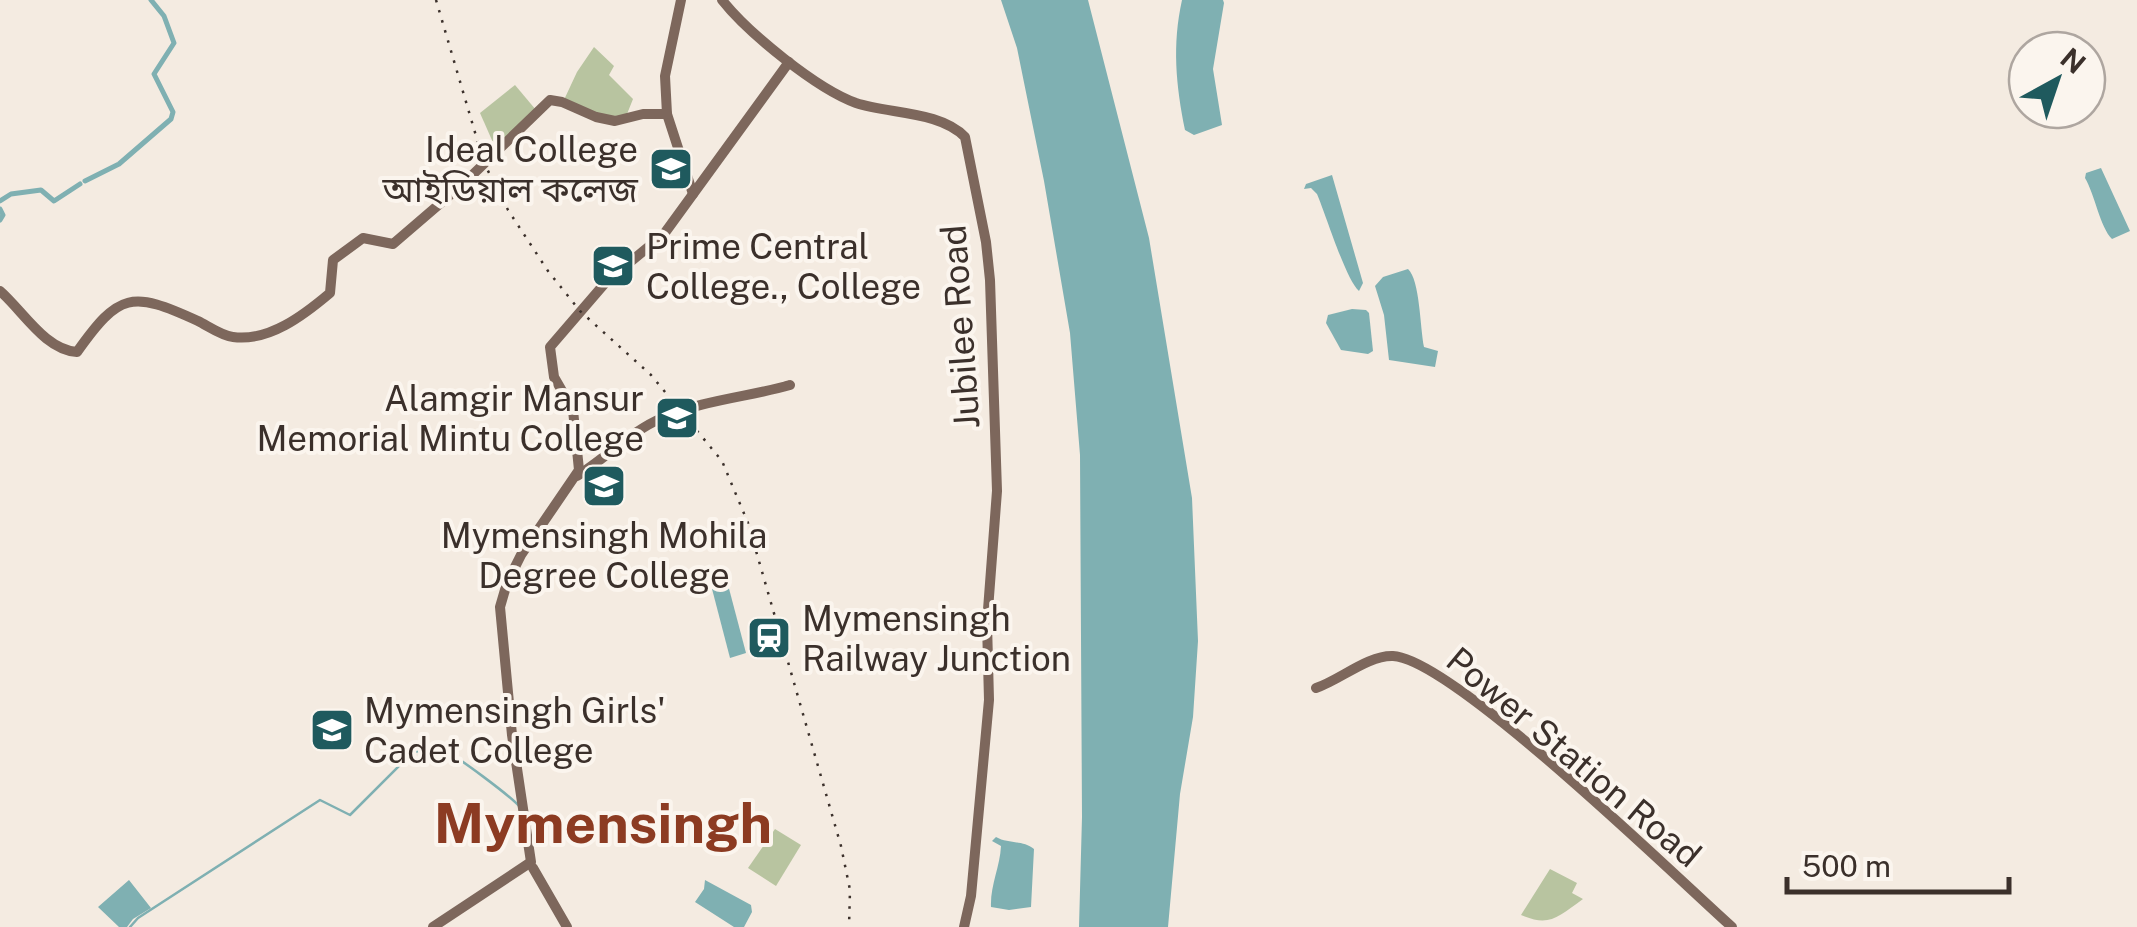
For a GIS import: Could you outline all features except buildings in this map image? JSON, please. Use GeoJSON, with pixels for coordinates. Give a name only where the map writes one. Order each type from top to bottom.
{"type":"FeatureCollection","features":[{"type":"Feature","properties":{"kind":"main road"},"geometry":{"type":"LineString","coordinates":[[681,0],[665,76],[667,114],[693,194]]}},
{"type":"Feature","properties":{"kind":"main road"},"geometry":{"type":"LineString","coordinates":[[577,476],[578,436],[573,410],[554,377],[550,347],[606,282],[664,234],[790,62],[739,20],[722,0]]}},
{"type":"Feature","properties":{"kind":"main road","name":"Jubilee Road"},"geometry":{"type":"LineString","coordinates":[[790,62],[851,101],[944,125],[965,137],[990,280],[996,515],[987,623],[989,700],[972,896],[964,927]]}},
{"type":"Feature","properties":{"kind":"main road"},"geometry":{"type":"LineString","coordinates":[[0,291],[48,341],[68,352],[77,352],[106,312],[121,303],[164,306],[233,337],[260,334],[293,320],[330,293],[334,260],[352,244],[364,238],[393,244],[464,184],[550,100],[596,118],[615,120],[667,114]]}},
{"type":"Feature","properties":{"kind":"main road"},"geometry":{"type":"LineString","coordinates":[[567,927],[531,866],[510,719],[500,601],[521,554],[577,476],[662,418],[733,396],[786,386]]}},
{"type":"Feature","properties":{"kind":"main road","name":"Power Station Road"},"geometry":{"type":"LineString","coordinates":[[1316,688],[1375,659],[1395,656],[1420,664],[1497,718],[1648,848],[1732,927]]}},
{"type":"Feature","properties":{"kind":"main road"},"geometry":{"type":"LineString","coordinates":[[433,927],[531,866]]}},
{"type":"Feature","properties":{"kind":"main road"},"geometry":{"type":"LineString","coordinates":[[443,927],[531,866]]}},
{"type":"Feature","properties":{"kind":"green space"},"geometry":{"type":"Polygon","coordinates":[[[594,47],[614,66],[609,75],[633,99],[627,114],[614,119],[563,102],[594,47]]]}},
{"type":"Feature","properties":{"kind":"green space"},"geometry":{"type":"Polygon","coordinates":[[[515,85],[536,110],[495,147],[480,113],[515,85]]]}},
{"type":"Feature","properties":{"kind":"green space"},"geometry":{"type":"Polygon","coordinates":[[[775,829],[801,845],[776,886],[748,868],[775,829]]]}},
{"type":"Feature","properties":{"kind":"green space"},"geometry":{"type":"Polygon","coordinates":[[[1550,869],[1577,883],[1572,893],[1583,899],[1553,919],[1521,915],[1550,869]]]}},
{"type":"Feature","properties":{"kind":"water"},"geometry":{"type":"Polygon","coordinates":[[[1001,0],[1088,0],[1149,238],[1192,498],[1198,641],[1168,927],[1079,927],[1080,455],[1070,333],[1017,48],[1001,0]]]}},
{"type":"Feature","properties":{"kind":"water"},"geometry":{"type":"Polygon","coordinates":[[[1182,0],[1224,3],[1213,69],[1222,125],[1194,135],[1185,130],[1177,81],[1182,0]]]}},
{"type":"Feature","properties":{"kind":"water"},"geometry":{"type":"Polygon","coordinates":[[[2101,168],[2130,231],[2112,239],[2085,178],[2086,173],[2101,168]]]}},
{"type":"Feature","properties":{"kind":"water"},"geometry":{"type":"Polygon","coordinates":[[[1332,175],[1363,283],[1359,291],[1342,261],[1317,194],[1311,188],[1304,189],[1306,184],[1332,175]]]}},
{"type":"Feature","properties":{"kind":"water"},"geometry":{"type":"Polygon","coordinates":[[[1408,269],[1417,293],[1424,347],[1438,351],[1435,367],[1389,360],[1384,315],[1375,286],[1383,277],[1408,269]]]}},
{"type":"Feature","properties":{"kind":"water"},"geometry":{"type":"Polygon","coordinates":[[[1352,309],[1369,313],[1373,351],[1368,354],[1341,350],[1326,323],[1328,315],[1352,309]]]}},
{"type":"Feature","properties":{"kind":"water"},"geometry":{"type":"Polygon","coordinates":[[[727,581],[746,653],[730,658],[711,585],[727,581]]]}},
{"type":"Feature","properties":{"kind":"water"},"geometry":{"type":"Polygon","coordinates":[[[996,837],[1034,849],[1031,907],[991,907],[1001,846],[992,841],[996,837]]]}},
{"type":"Feature","properties":{"kind":"water"},"geometry":{"type":"Polygon","coordinates":[[[129,880],[151,908],[127,927],[119,927],[98,907],[129,880]]]}},
{"type":"Feature","properties":{"kind":"water"},"geometry":{"type":"Polygon","coordinates":[[[705,880],[751,905],[752,912],[744,927],[734,927],[695,902],[705,880]]]}},
{"type":"Feature","properties":{"kind":"waterway"},"geometry":{"type":"LineString","coordinates":[[85,181],[119,164],[171,119],[173,112],[154,74],[174,43],[164,16],[151,0]]}},
{"type":"Feature","properties":{"kind":"waterway"},"geometry":{"type":"LineString","coordinates":[[0,201],[11,194],[41,190],[54,201],[80,184]]}},
{"type":"Feature","properties":{"kind":"waterway"},"geometry":{"type":"LineString","coordinates":[[0,209],[0,220]]}},
{"type":"Feature","properties":{"kind":"waterway"},"geometry":{"type":"LineString","coordinates":[[130,927],[138,918],[320,800],[350,815],[413,752],[452,755],[519,806]]}},
{"type":"Feature","properties":{"kind":"railway"},"geometry":{"type":"LineString","coordinates":[[436,0],[484,163],[508,210],[580,311],[651,375],[722,461],[748,523],[841,846],[850,890],[849,927]]}},
{"type":"Feature","properties":{"kind":"place","name":"Ideal College আইডিয়াল কলেজ"},"geometry":{"type":"Point","coordinates":[671,169]}},
{"type":"Feature","properties":{"kind":"place","name":"Prime Central College., College"},"geometry":{"type":"Point","coordinates":[613,266]}},
{"type":"Feature","properties":{"kind":"place","name":"Alamgir Mansur Memorial Mintu College"},"geometry":{"type":"Point","coordinates":[677,418]}},
{"type":"Feature","properties":{"kind":"place","name":"Mymensingh Mohila Degree College"},"geometry":{"type":"Point","coordinates":[604,486]}},
{"type":"Feature","properties":{"kind":"place","name":"Mymensingh Railway Junction"},"geometry":{"type":"Point","coordinates":[769,638]}},
{"type":"Feature","properties":{"kind":"place","name":"Mymensingh Girls' Cadet College"},"geometry":{"type":"Point","coordinates":[332,730]}},
{"type":"Feature","properties":{"kind":"district","name":"Mymensingh"},"geometry":{"type":"Point","coordinates":[603,823]}}]}
